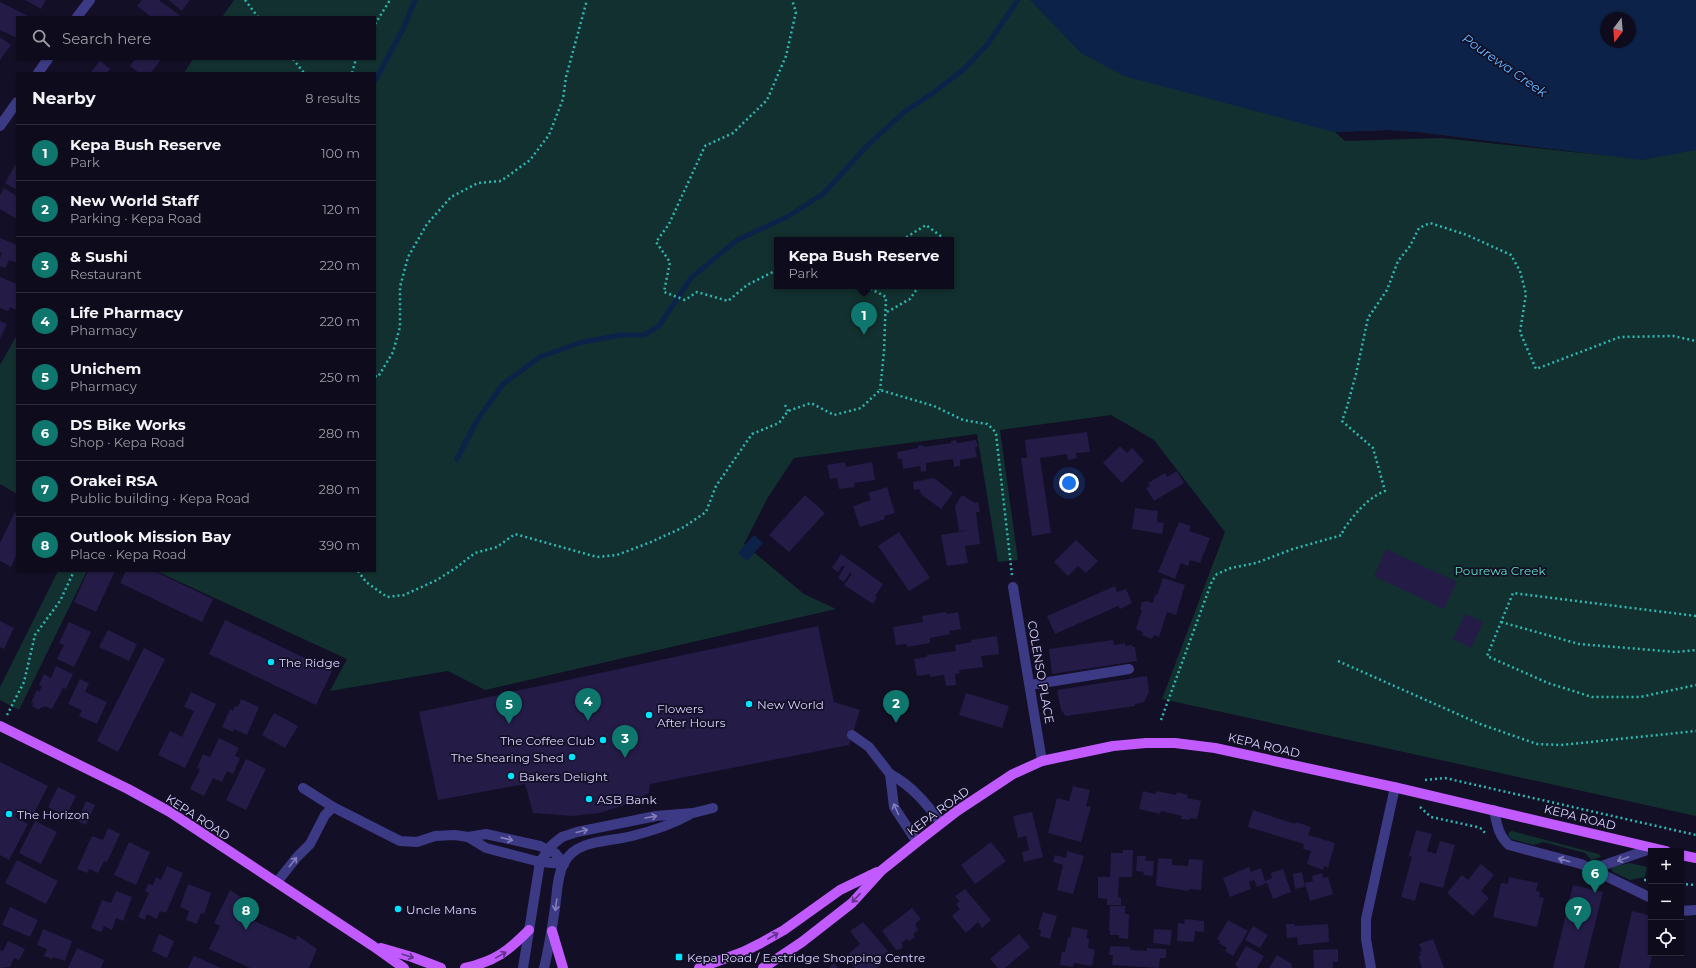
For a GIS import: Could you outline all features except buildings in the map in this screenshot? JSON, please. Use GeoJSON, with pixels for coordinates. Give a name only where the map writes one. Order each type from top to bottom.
{"type":"FeatureCollection","features":[{"type":"Feature","properties":{"kind":"main road","name":"KEPA ROAD"},"geometry":{"type":"LineString","coordinates":[[0,726],[170,812],[404,968]]}},
{"type":"Feature","properties":{"kind":"main road","name":"KEPA ROAD"},"geometry":{"type":"LineString","coordinates":[[763,968],[802,942],[852,903],[882,870],[917,842],[1013,774],[1042,761],[1113,746],[1146,743],[1182,744],[1215,748],[1395,787],[1654,848]]}},
{"type":"Feature","properties":{"kind":"main road"},"geometry":{"type":"LineString","coordinates":[[1684,856],[1696,858]]}},
{"type":"Feature","properties":{"kind":"main road","name":"KEPA ROAD"},"geometry":{"type":"LineString","coordinates":[[699,968],[743,952],[761,943],[784,930],[840,890],[882,870]]}},
{"type":"Feature","properties":{"kind":"main road"},"geometry":{"type":"LineString","coordinates":[[465,968],[474,966],[505,953],[529,930]]}},
{"type":"Feature","properties":{"kind":"main road"},"geometry":{"type":"LineString","coordinates":[[552,931],[563,968]]}},
{"type":"Feature","properties":{"kind":"main road","name":"KEPA ROAD"},"geometry":{"type":"LineString","coordinates":[[373,946],[412,957],[441,968]]}},
{"type":"Feature","properties":{"kind":"street"},"geometry":{"type":"LineString","coordinates":[[79,16],[90,0]]}},
{"type":"Feature","properties":{"kind":"street"},"geometry":{"type":"LineString","coordinates":[[39,72],[47,60]]}},
{"type":"Feature","properties":{"kind":"street"},"geometry":{"type":"LineString","coordinates":[[0,126],[16,103]]}},
{"type":"Feature","properties":{"kind":"street","name":"COLENSO PLACE"},"geometry":{"type":"LineString","coordinates":[[1013,587],[1042,761]]}},
{"type":"Feature","properties":{"kind":"street"},"geometry":{"type":"LineString","coordinates":[[1030,685],[1129,670]]}},
{"type":"Feature","properties":{"kind":"street"},"geometry":{"type":"LineString","coordinates":[[852,735],[869,747],[890,774],[904,782],[921,796],[942,823]]}},
{"type":"Feature","properties":{"kind":"street"},"geometry":{"type":"LineString","coordinates":[[890,774],[894,807],[917,842]]}},
{"type":"Feature","properties":{"kind":"street"},"geometry":{"type":"LineString","coordinates":[[1371,968],[1366,939],[1366,919],[1395,787]]}},
{"type":"Feature","properties":{"kind":"street"},"geometry":{"type":"LineString","coordinates":[[303,788],[333,807],[400,841],[417,842],[445,835],[468,837],[486,834],[548,849],[555,853],[564,864]]}},
{"type":"Feature","properties":{"kind":"street"},"geometry":{"type":"LineString","coordinates":[[277,882],[297,857],[310,844],[325,815],[333,807]]}},
{"type":"Feature","properties":{"kind":"street"},"geometry":{"type":"LineString","coordinates":[[523,968],[540,862],[548,849],[562,837],[577,832],[656,816],[692,813],[713,808]]}},
{"type":"Feature","properties":{"kind":"street"},"geometry":{"type":"LineString","coordinates":[[1494,810],[1498,830],[1502,839],[1509,845],[1593,869],[1648,896]]}},
{"type":"Feature","properties":{"kind":"street"},"geometry":{"type":"LineString","coordinates":[[544,968],[552,931],[559,878],[564,864],[570,855],[578,849],[590,844],[632,836],[675,823],[692,813]]}},
{"type":"Feature","properties":{"kind":"street"},"geometry":{"type":"LineString","coordinates":[[468,837],[486,848],[540,862],[564,864]]}},
{"type":"Feature","properties":{"kind":"street"},"geometry":{"type":"LineString","coordinates":[[1593,869],[1648,850]]}},
{"type":"Feature","properties":{"kind":"street"},"geometry":{"type":"LineString","coordinates":[[1684,911],[1695,910]]}},
{"type":"Feature","properties":{"kind":"path"},"geometry":{"type":"LineString","coordinates":[[245,0],[257,16]]}},
{"type":"Feature","properties":{"kind":"path"},"geometry":{"type":"LineString","coordinates":[[376,22],[390,0]]}},
{"type":"Feature","properties":{"kind":"path"},"geometry":{"type":"LineString","coordinates":[[376,376],[378,377],[393,352],[400,327],[400,287],[408,257],[427,224],[451,197],[478,183],[501,181],[530,160],[549,135],[563,99],[566,77],[587,0]]}},
{"type":"Feature","properties":{"kind":"path"},"geometry":{"type":"LineString","coordinates":[[774,272],[747,285],[728,301],[697,292],[685,300],[664,292],[670,262],[656,242],[668,224],[705,146],[733,133],[767,100],[786,56],[796,12],[792,0]]}},
{"type":"Feature","properties":{"kind":"path"},"geometry":{"type":"LineString","coordinates":[[294,60],[303,72]]}},
{"type":"Feature","properties":{"kind":"path"},"geometry":{"type":"LineString","coordinates":[[352,72],[356,60]]}},
{"type":"Feature","properties":{"kind":"path"},"geometry":{"type":"LineString","coordinates":[[1161,720],[1212,581],[1217,574],[1231,568],[1256,563],[1293,549],[1342,535],[1343,530],[1362,506],[1374,496],[1385,491],[1373,448],[1342,421],[1356,374],[1368,318],[1387,290],[1398,261],[1410,246],[1419,228],[1430,223],[1467,235],[1511,255],[1520,271],[1526,294],[1520,332],[1536,369],[1620,337],[1673,336],[1696,341]]}},
{"type":"Feature","properties":{"kind":"path"},"geometry":{"type":"LineString","coordinates":[[907,237],[926,225],[942,237]]}},
{"type":"Feature","properties":{"kind":"path"},"geometry":{"type":"LineString","coordinates":[[359,572],[366,582],[387,597],[404,595],[437,580],[475,553],[497,547],[515,534],[597,557],[617,556],[684,527],[706,512],[716,486],[752,434],[779,423],[788,411],[811,404],[834,415],[860,408],[880,390],[887,312],[886,297],[871,289]]}},
{"type":"Feature","properties":{"kind":"path"},"geometry":{"type":"LineString","coordinates":[[887,312],[910,299],[917,289]]}},
{"type":"Feature","properties":{"kind":"path"},"geometry":{"type":"LineString","coordinates":[[880,390],[934,406],[963,420],[987,424],[993,429],[997,442],[1013,587]]}},
{"type":"Feature","properties":{"kind":"path"},"geometry":{"type":"LineString","coordinates":[[785,405],[788,411]]}},
{"type":"Feature","properties":{"kind":"path"},"geometry":{"type":"LineString","coordinates":[[7,715],[24,682],[35,635],[60,601],[74,572]]}},
{"type":"Feature","properties":{"kind":"path"},"geometry":{"type":"LineString","coordinates":[[1696,616],[1513,593],[1487,656],[1548,683],[1592,697],[1640,697],[1696,685]]}},
{"type":"Feature","properties":{"kind":"path"},"geometry":{"type":"LineString","coordinates":[[1501,622],[1579,644],[1676,652],[1696,650]]}},
{"type":"Feature","properties":{"kind":"path"},"geometry":{"type":"LineString","coordinates":[[1338,660],[1480,724],[1537,744],[1561,745],[1696,731]]}},
{"type":"Feature","properties":{"kind":"path"},"geometry":{"type":"LineString","coordinates":[[1433,778],[1445,778],[1696,835]]}},
{"type":"Feature","properties":{"kind":"path"},"geometry":{"type":"LineString","coordinates":[[1414,802],[1431,817],[1477,827],[1482,829],[1487,836]]}},
{"type":"Feature","properties":{"kind":"path"},"geometry":{"type":"LineString","coordinates":[[1684,884],[1696,885]]}},
{"type":"Feature","properties":{"kind":"green space","name":"Pourewa Creek"},"geometry":{"type":"Polygon","coordinates":[[[234,0],[1696,0],[1696,816],[1162,699],[1225,532],[1154,440],[1111,415],[1000,430],[1018,560],[998,562],[977,434],[794,458],[767,499],[744,544],[804,594],[836,609],[485,690],[448,671],[330,691],[347,659],[158,572],[376,572],[376,72],[185,72],[192,60],[376,60],[376,16],[223,16],[234,0]],[[1388,130],[1335,132],[1345,141],[1442,138],[1609,156],[1419,132],[1388,130]]]}},
{"type":"Feature","properties":{"kind":"green space"},"geometry":{"type":"Polygon","coordinates":[[[16,337],[16,493],[0,484],[0,365],[16,337]]]}},
{"type":"Feature","properties":{"kind":"green space"},"geometry":{"type":"Polygon","coordinates":[[[58,572],[87,572],[19,710],[0,700],[0,687],[58,572]]]}},
{"type":"Feature","properties":{"kind":"green space"},"geometry":{"type":"Polygon","coordinates":[[[1512,831],[1599,854],[1601,857],[1591,860],[1585,853],[1543,842],[1534,845],[1511,839],[1508,836],[1509,832],[1512,831]]]}},
{"type":"Feature","properties":{"kind":"green space"},"geometry":{"type":"Polygon","coordinates":[[[1630,863],[1647,867],[1645,877],[1630,880],[1613,872],[1611,868],[1630,863]]]}},
{"type":"Feature","properties":{"kind":"water","name":"Pourewa Creek"},"geometry":{"type":"Polygon","coordinates":[[[1030,0],[1696,0],[1696,150],[1642,160],[1419,132],[1388,130],[1334,132],[1124,76],[1081,53],[1030,0]]]}},
{"type":"Feature","properties":{"kind":"water"},"geometry":{"type":"Polygon","coordinates":[[[754,535],[763,543],[747,561],[738,553],[754,535]]]}},
{"type":"Feature","properties":{"kind":"waterway"},"geometry":{"type":"LineString","coordinates":[[376,79],[404,27],[415,0]]}},
{"type":"Feature","properties":{"kind":"waterway"},"geometry":{"type":"LineString","coordinates":[[457,459],[476,422],[503,384],[540,357],[579,343],[620,335],[644,335],[659,326],[691,278],[737,240],[787,217],[823,194],[867,146],[904,112],[933,93],[963,70],[987,45],[1018,0]]}},
{"type":"Feature","properties":{"kind":"place","name":"Kepa Bush Reserve"},"geometry":{"type":"Point","coordinates":[864,335]}},
{"type":"Feature","properties":{"kind":"place","name":"The Ridge"},"geometry":{"type":"Point","coordinates":[271,662]}},
{"type":"Feature","properties":{"kind":"place","name":"New World"},"geometry":{"type":"Point","coordinates":[749,704]}},
{"type":"Feature","properties":{"kind":"place","name":"Flowers After Hours"},"geometry":{"type":"Point","coordinates":[649,715]}},
{"type":"Feature","properties":{"kind":"place","name":"Life Pharmacy"},"geometry":{"type":"Point","coordinates":[588,721]}},
{"type":"Feature","properties":{"kind":"place","name":"New World Staff"},"geometry":{"type":"Point","coordinates":[896,723]}},
{"type":"Feature","properties":{"kind":"place","name":"Unichem"},"geometry":{"type":"Point","coordinates":[509,724]}},
{"type":"Feature","properties":{"kind":"place","name":"The Coffee Club"},"geometry":{"type":"Point","coordinates":[603,740]}},
{"type":"Feature","properties":{"kind":"place","name":"The Shearing Shed"},"geometry":{"type":"Point","coordinates":[572,757]}},
{"type":"Feature","properties":{"kind":"place","name":"& Sushi"},"geometry":{"type":"Point","coordinates":[625,758]}},
{"type":"Feature","properties":{"kind":"place","name":"Bakers Delight"},"geometry":{"type":"Point","coordinates":[511,776]}},
{"type":"Feature","properties":{"kind":"place","name":"ASB Bank"},"geometry":{"type":"Point","coordinates":[589,799]}},
{"type":"Feature","properties":{"kind":"place","name":"The Horizon"},"geometry":{"type":"Point","coordinates":[9,814]}},
{"type":"Feature","properties":{"kind":"place","name":"DS Bike Works"},"geometry":{"type":"Point","coordinates":[1595,893]}},
{"type":"Feature","properties":{"kind":"place","name":"Uncle Mans"},"geometry":{"type":"Point","coordinates":[398,909]}},
{"type":"Feature","properties":{"kind":"place","name":"Outlook Mission Bay"},"geometry":{"type":"Point","coordinates":[246,930]}},
{"type":"Feature","properties":{"kind":"place","name":"Orakei RSA"},"geometry":{"type":"Point","coordinates":[1578,930]}},
{"type":"Feature","properties":{"kind":"place","name":"Kepa Road / Eastridge Shopping Centre"},"geometry":{"type":"Point","coordinates":[679,957]}}]}
